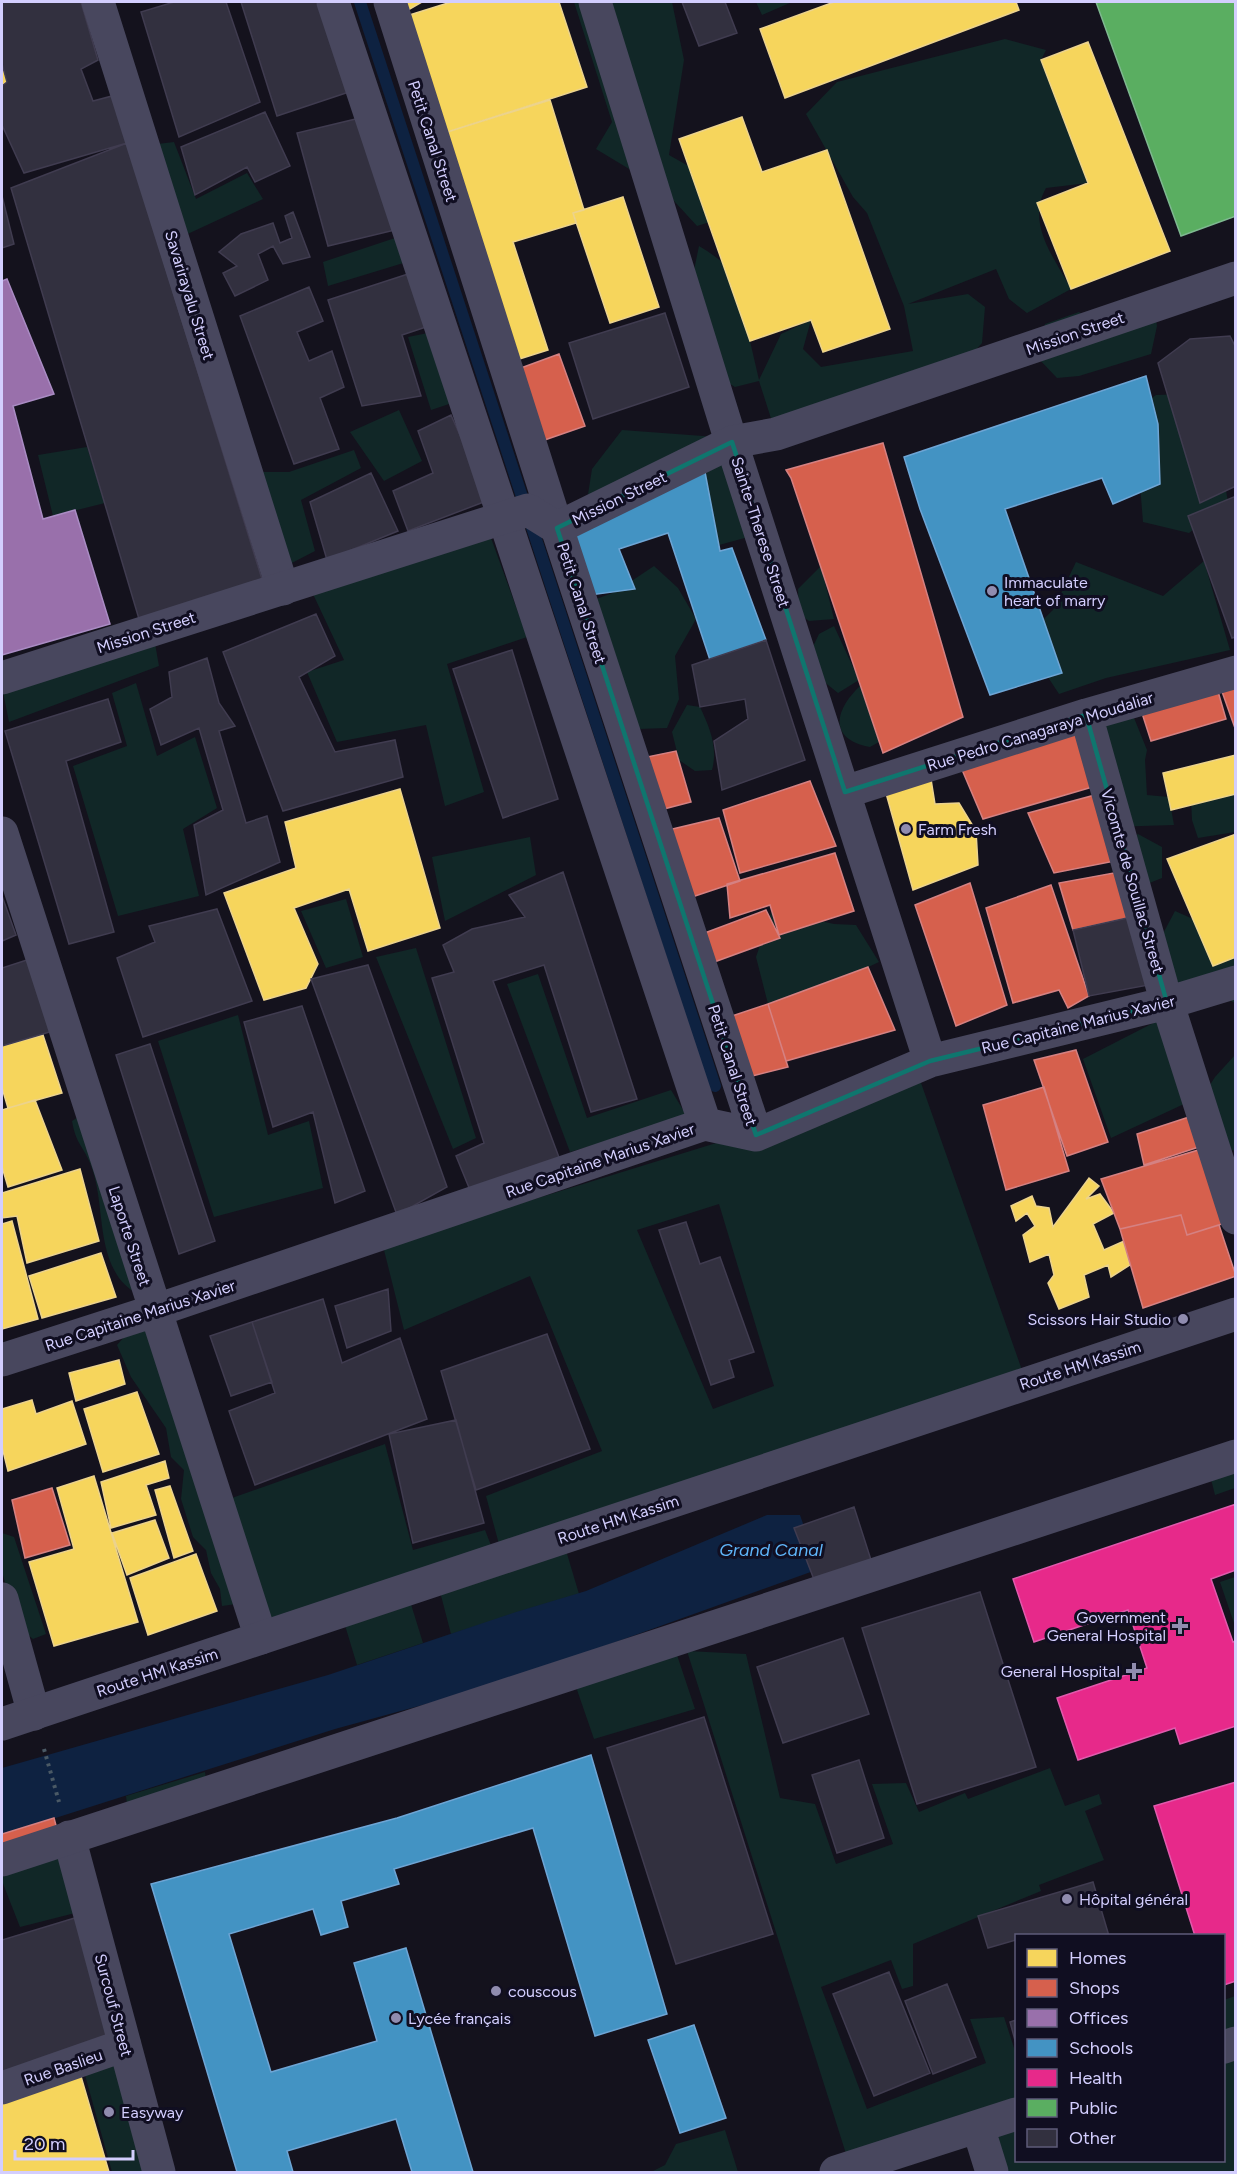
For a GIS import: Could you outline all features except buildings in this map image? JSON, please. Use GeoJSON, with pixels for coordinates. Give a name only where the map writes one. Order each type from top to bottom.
{"type":"FeatureCollection","features":[{"type":"Feature","properties":{"kind":"street","name":"Savarirayalu Street"},"geometry":{"type":"LineString","coordinates":[[98,2],[283,589]]}},
{"type":"Feature","properties":{"kind":"street"},"geometry":{"type":"LineString","coordinates":[[333,2],[705,1124]]}},
{"type":"Feature","properties":{"kind":"street","name":"Petit Canal Street"},"geometry":{"type":"LineString","coordinates":[[390,2],[557,528],[756,1135]]}},
{"type":"Feature","properties":{"kind":"street","name":"Sainte-Therese Street"},"geometry":{"type":"LineString","coordinates":[[595,2],[732,442],[930,1061]]}},
{"type":"Feature","properties":{"kind":"street","name":"Mission Street"},"geometry":{"type":"LineString","coordinates":[[2,678],[528,510],[557,528],[732,442],[776,434],[1236,278]]}},
{"type":"Feature","properties":{"kind":"street","name":"Rue Pedro Canagaraya Moudaliar"},"geometry":{"type":"LineString","coordinates":[[845,792],[1086,715],[1236,672]]}},
{"type":"Feature","properties":{"kind":"street","name":"Vicomte de Souillac Street"},"geometry":{"type":"LineString","coordinates":[[1086,715],[1167,1003],[1236,1218]]}},
{"type":"Feature","properties":{"kind":"street","name":"Laporte Street"},"geometry":{"type":"LineString","coordinates":[[2,833],[261,1638]]}},
{"type":"Feature","properties":{"kind":"street","name":"Rue Capitaine Marius Xavier"},"geometry":{"type":"LineString","coordinates":[[2,1360],[154,1311],[705,1124],[756,1135],[930,1061],[1167,1003],[1236,982]]}},
{"type":"Feature","properties":{"kind":"street","name":"Route HM Kassim"},"geometry":{"type":"LineString","coordinates":[[2,1724],[1236,1314]]}},
{"type":"Feature","properties":{"kind":"street"},"geometry":{"type":"LineString","coordinates":[[2,1860],[1236,1456]]}},
{"type":"Feature","properties":{"kind":"street"},"geometry":{"type":"LineString","coordinates":[[2,1599],[34,1713]]}},
{"type":"Feature","properties":{"kind":"street","name":"Surcouf Street"},"geometry":{"type":"LineString","coordinates":[[69,1838],[159,2172]]}},
{"type":"Feature","properties":{"kind":"street","name":"Rue Baslieu"},"geometry":{"type":"LineString","coordinates":[[2,2088],[125,2045]]}},
{"type":"Feature","properties":{"kind":"street"},"geometry":{"type":"LineString","coordinates":[[836,2172],[1015,2115]]}},
{"type":"Feature","properties":{"kind":"street"},"geometry":{"type":"LineString","coordinates":[[978,2127],[992,2172]]}},
{"type":"Feature","properties":{"kind":"path"},"geometry":{"type":"LineString","coordinates":[[34,1713],[69,1838]]}},
{"type":"Feature","properties":{"kind":"highlighted area"},"geometry":{"type":"Polygon","coordinates":[[[732,442],[845,792],[1086,715],[1167,1003],[930,1061],[756,1135],[557,528],[732,442]]]}},
{"type":"Feature","properties":{"kind":"green space"},"geometry":{"type":"Polygon","coordinates":[[[574,2],[672,2],[684,60],[669,155],[699,172],[713,221],[697,226],[664,190],[596,149],[612,122],[574,2]]]}},
{"type":"Feature","properties":{"kind":"green space"},"geometry":{"type":"Polygon","coordinates":[[[756,2],[792,2],[762,15],[756,2]]]}},
{"type":"Feature","properties":{"kind":"green space"},"geometry":{"type":"Polygon","coordinates":[[[1005,39],[1046,50],[1041,60],[1088,183],[1046,188],[1041,201],[1039,214],[1045,240],[1071,289],[1027,313],[1009,299],[996,269],[908,304],[968,294],[985,307],[982,343],[949,379],[776,434],[759,381],[735,387],[691,360],[691,285],[699,246],[720,260],[738,277],[754,296],[767,317],[750,341],[759,380],[781,334],[811,320],[803,349],[821,367],[913,351],[904,306],[867,213],[853,197],[806,114],[837,82],[1005,39]]]}},
{"type":"Feature","properties":{"kind":"green space"},"geometry":{"type":"Polygon","coordinates":[[[174,142],[196,199],[247,173],[263,199],[179,238],[149,145],[174,142]]]}},
{"type":"Feature","properties":{"kind":"green space"},"geometry":{"type":"Polygon","coordinates":[[[401,236],[410,261],[328,286],[323,262],[401,236]]]}},
{"type":"Feature","properties":{"kind":"green space"},"geometry":{"type":"Polygon","coordinates":[[[1153,301],[1157,326],[1151,354],[1079,376],[1057,378],[1037,357],[1045,324],[1079,312],[1088,319],[1153,301]]]}},
{"type":"Feature","properties":{"kind":"green space"},"geometry":{"type":"Polygon","coordinates":[[[433,332],[455,402],[431,410],[408,337],[433,332]]]}},
{"type":"Feature","properties":{"kind":"green space"},"geometry":{"type":"Polygon","coordinates":[[[1186,394],[1221,462],[1228,502],[1189,533],[1143,522],[1134,411],[1156,395],[1186,394]]]}},
{"type":"Feature","properties":{"kind":"green space"},"geometry":{"type":"Polygon","coordinates":[[[399,410],[422,461],[384,481],[350,432],[399,410]]]}},
{"type":"Feature","properties":{"kind":"green space"},"geometry":{"type":"Polygon","coordinates":[[[622,430],[730,438],[752,536],[719,545],[586,507],[592,469],[622,430]]]}},
{"type":"Feature","properties":{"kind":"green space"},"geometry":{"type":"Polygon","coordinates":[[[87,447],[105,503],[53,516],[38,455],[87,447]]]}},
{"type":"Feature","properties":{"kind":"green space"},"geometry":{"type":"Polygon","coordinates":[[[354,450],[361,468],[301,500],[315,551],[286,566],[255,472],[289,472],[354,450]]]}},
{"type":"Feature","properties":{"kind":"green space"},"geometry":{"type":"Polygon","coordinates":[[[491,538],[527,637],[447,664],[484,792],[445,806],[426,725],[337,742],[307,672],[344,660],[313,594],[491,538]]]}},
{"type":"Feature","properties":{"kind":"green space"},"geometry":{"type":"Polygon","coordinates":[[[1204,561],[1230,650],[1106,678],[1059,694],[1023,639],[1053,610],[1076,562],[1163,596],[1204,561]]]}},
{"type":"Feature","properties":{"kind":"green space"},"geometry":{"type":"Polygon","coordinates":[[[654,566],[678,588],[696,619],[675,656],[679,699],[667,728],[638,729],[591,601],[615,592],[654,566]]]}},
{"type":"Feature","properties":{"kind":"green space"},"geometry":{"type":"Polygon","coordinates":[[[821,566],[834,619],[809,621],[799,614],[798,589],[821,566]]]}},
{"type":"Feature","properties":{"kind":"green space"},"geometry":{"type":"Polygon","coordinates":[[[834,626],[859,680],[838,693],[817,676],[809,655],[819,634],[834,626]]]}},
{"type":"Feature","properties":{"kind":"green space"},"geometry":{"type":"Polygon","coordinates":[[[154,638],[159,666],[9,722],[2,687],[154,638]]]}},
{"type":"Feature","properties":{"kind":"green space"},"geometry":{"type":"Polygon","coordinates":[[[136,683],[157,756],[195,737],[217,808],[183,829],[199,896],[118,916],[73,766],[127,746],[112,693],[136,683]]]}},
{"type":"Feature","properties":{"kind":"green space"},"geometry":{"type":"Polygon","coordinates":[[[861,685],[879,742],[870,747],[856,743],[841,730],[841,713],[845,704],[861,685]]]}},
{"type":"Feature","properties":{"kind":"green space"},"geometry":{"type":"Polygon","coordinates":[[[1102,695],[1128,703],[1147,750],[1145,760],[1147,795],[1169,797],[1174,825],[1110,827],[1102,695]]]}},
{"type":"Feature","properties":{"kind":"green space"},"geometry":{"type":"Polygon","coordinates":[[[687,705],[700,707],[707,723],[714,754],[712,770],[695,771],[679,760],[672,732],[687,705]]]}},
{"type":"Feature","properties":{"kind":"green space"},"geometry":{"type":"Polygon","coordinates":[[[1235,785],[1235,832],[1198,838],[1192,820],[1191,799],[1235,785]]]}},
{"type":"Feature","properties":{"kind":"green space"},"geometry":{"type":"Polygon","coordinates":[[[1138,834],[1162,847],[1162,878],[1147,884],[1113,878],[1112,852],[1138,834]]]}},
{"type":"Feature","properties":{"kind":"green space"},"geometry":{"type":"Polygon","coordinates":[[[530,837],[536,875],[445,921],[432,857],[530,837]]]}},
{"type":"Feature","properties":{"kind":"green space"},"geometry":{"type":"Polygon","coordinates":[[[346,899],[363,957],[326,968],[301,911],[346,899]]]}},
{"type":"Feature","properties":{"kind":"green space"},"geometry":{"type":"Polygon","coordinates":[[[772,910],[834,924],[856,925],[879,962],[849,976],[768,1004],[756,957],[772,910]]]}},
{"type":"Feature","properties":{"kind":"green space"},"geometry":{"type":"Polygon","coordinates":[[[1175,911],[1193,919],[1235,954],[1235,1003],[1197,984],[1179,994],[1158,943],[1175,911]]]}},
{"type":"Feature","properties":{"kind":"green space"},"geometry":{"type":"Polygon","coordinates":[[[416,948],[476,1138],[453,1149],[376,957],[416,948]]]}},
{"type":"Feature","properties":{"kind":"green space"},"geometry":{"type":"Polygon","coordinates":[[[538,974],[587,1118],[671,1090],[688,1118],[570,1152],[507,984],[538,974]]]}},
{"type":"Feature","properties":{"kind":"green space"},"geometry":{"type":"Polygon","coordinates":[[[238,1015],[268,1135],[309,1121],[323,1188],[214,1217],[158,1041],[238,1015]]]}},
{"type":"Feature","properties":{"kind":"green space"},"geometry":{"type":"Polygon","coordinates":[[[1165,1017],[1184,1104],[1111,1138],[1083,1059],[1165,1017]]]}},
{"type":"Feature","properties":{"kind":"green space"},"geometry":{"type":"Polygon","coordinates":[[[1235,1055],[1235,1151],[1221,1147],[1199,1102],[1215,1077],[1235,1055]]]}},
{"type":"Feature","properties":{"kind":"green space"},"geometry":{"type":"Polygon","coordinates":[[[920,1080],[1023,1373],[500,1548],[486,1496],[602,1451],[530,1276],[404,1330],[383,1246],[920,1080]],[[719,1204],[637,1230],[713,1409],[774,1386],[719,1204]]]}},
{"type":"Feature","properties":{"kind":"green space"},"geometry":{"type":"Polygon","coordinates":[[[86,1112],[147,1301],[128,1288],[119,1278],[107,1251],[95,1177],[75,1135],[72,1121],[86,1112]]]}},
{"type":"Feature","properties":{"kind":"green space"},"geometry":{"type":"Polygon","coordinates":[[[152,1320],[244,1603],[222,1606],[220,1589],[211,1573],[206,1550],[193,1537],[181,1499],[184,1470],[171,1457],[166,1428],[131,1377],[117,1345],[134,1326],[152,1320]]]}},
{"type":"Feature","properties":{"kind":"green space"},"geometry":{"type":"Polygon","coordinates":[[[385,1444],[413,1550],[485,1530],[494,1553],[269,1626],[229,1499],[385,1444]]]}},
{"type":"Feature","properties":{"kind":"green space"},"geometry":{"type":"Polygon","coordinates":[[[1235,1462],[1235,1488],[1215,1495],[1209,1471],[1235,1462]]]}},
{"type":"Feature","properties":{"kind":"green space"},"geometry":{"type":"Polygon","coordinates":[[[2,1533],[14,1537],[46,1634],[33,1639],[18,1627],[2,1572],[2,1533]]]}},
{"type":"Feature","properties":{"kind":"green space"},"geometry":{"type":"Polygon","coordinates":[[[565,1547],[579,1594],[451,1634],[438,1584],[565,1547]]]}},
{"type":"Feature","properties":{"kind":"green space"},"geometry":{"type":"Polygon","coordinates":[[[1236,1577],[1235,1626],[1220,1582],[1236,1577]]]}},
{"type":"Feature","properties":{"kind":"green space"},"geometry":{"type":"Polygon","coordinates":[[[410,1601],[423,1643],[357,1665],[344,1622],[410,1601]]]}},
{"type":"Feature","properties":{"kind":"green space"},"geometry":{"type":"Polygon","coordinates":[[[675,1649],[695,1709],[594,1739],[575,1684],[675,1649]]]}},
{"type":"Feature","properties":{"kind":"green space"},"geometry":{"type":"Polygon","coordinates":[[[687,1651],[746,1654],[780,1798],[815,1804],[836,1864],[893,1844],[872,1784],[906,1783],[919,1812],[965,1793],[968,1799],[1050,1768],[1065,1806],[1099,1794],[1102,1804],[1085,1811],[1104,1860],[1039,1885],[1041,1891],[913,1944],[913,1986],[902,1989],[891,1960],[821,1987],[867,2109],[986,2063],[970,2019],[1004,2017],[1015,2051],[1015,2107],[848,2160],[687,1651]]]}},
{"type":"Feature","properties":{"kind":"green space"},"geometry":{"type":"Polygon","coordinates":[[[205,1772],[207,1786],[128,1812],[126,1796],[205,1772]]]}},
{"type":"Feature","properties":{"kind":"green space"},"geometry":{"type":"Polygon","coordinates":[[[67,1843],[83,1911],[20,1927],[2,1881],[2,1864],[67,1843]]]}},
{"type":"Feature","properties":{"kind":"green space"},"geometry":{"type":"Polygon","coordinates":[[[1235,1996],[1235,2037],[1225,2041],[1225,2000],[1235,1996]]]}},
{"type":"Feature","properties":{"kind":"green space"},"geometry":{"type":"Polygon","coordinates":[[[1235,2050],[1235,2172],[992,2172],[978,2128],[1015,2117],[1015,2162],[1225,2162],[1225,2054],[1235,2050]]]}},
{"type":"Feature","properties":{"kind":"green space"},"geometry":{"type":"Polygon","coordinates":[[[121,2052],[154,2172],[112,2172],[83,2068],[121,2052]]]}},
{"type":"Feature","properties":{"kind":"green space"},"geometry":{"type":"Polygon","coordinates":[[[725,2130],[738,2172],[651,2172],[665,2165],[676,2144],[725,2130]]]}},
{"type":"Feature","properties":{"kind":"water","name":"Grand Canal"},"geometry":{"type":"Polygon","coordinates":[[[767,1515],[800,1515],[819,1569],[499,1684],[335,1729],[2,1835],[2,1768],[328,1675],[586,1591],[767,1515]]]}},
{"type":"Feature","properties":{"kind":"waterway"},"geometry":{"type":"LineString","coordinates":[[360,2],[715,1086]]}},
{"type":"Feature","properties":{"kind":"place","name":"Immaculate heart of marry"},"geometry":{"type":"Point","coordinates":[992,591]}},
{"type":"Feature","properties":{"kind":"place","name":"Farm Fresh"},"geometry":{"type":"Point","coordinates":[906,829]}},
{"type":"Feature","properties":{"kind":"place","name":"Scissors Hair Studio"},"geometry":{"type":"Point","coordinates":[1183,1319]}},
{"type":"Feature","properties":{"kind":"place","name":"Government General Hospital"},"geometry":{"type":"Point","coordinates":[1180,1626]}},
{"type":"Feature","properties":{"kind":"place","name":"General Hospital"},"geometry":{"type":"Point","coordinates":[1134,1671]}},
{"type":"Feature","properties":{"kind":"place","name":"Hôpital général"},"geometry":{"type":"Point","coordinates":[1067,1899]}},
{"type":"Feature","properties":{"kind":"place","name":"couscous"},"geometry":{"type":"Point","coordinates":[496,1991]}},
{"type":"Feature","properties":{"kind":"place","name":"Lycée français"},"geometry":{"type":"Point","coordinates":[396,2018]}},
{"type":"Feature","properties":{"kind":"place","name":"Easyway"},"geometry":{"type":"Point","coordinates":[109,2112]}}]}
